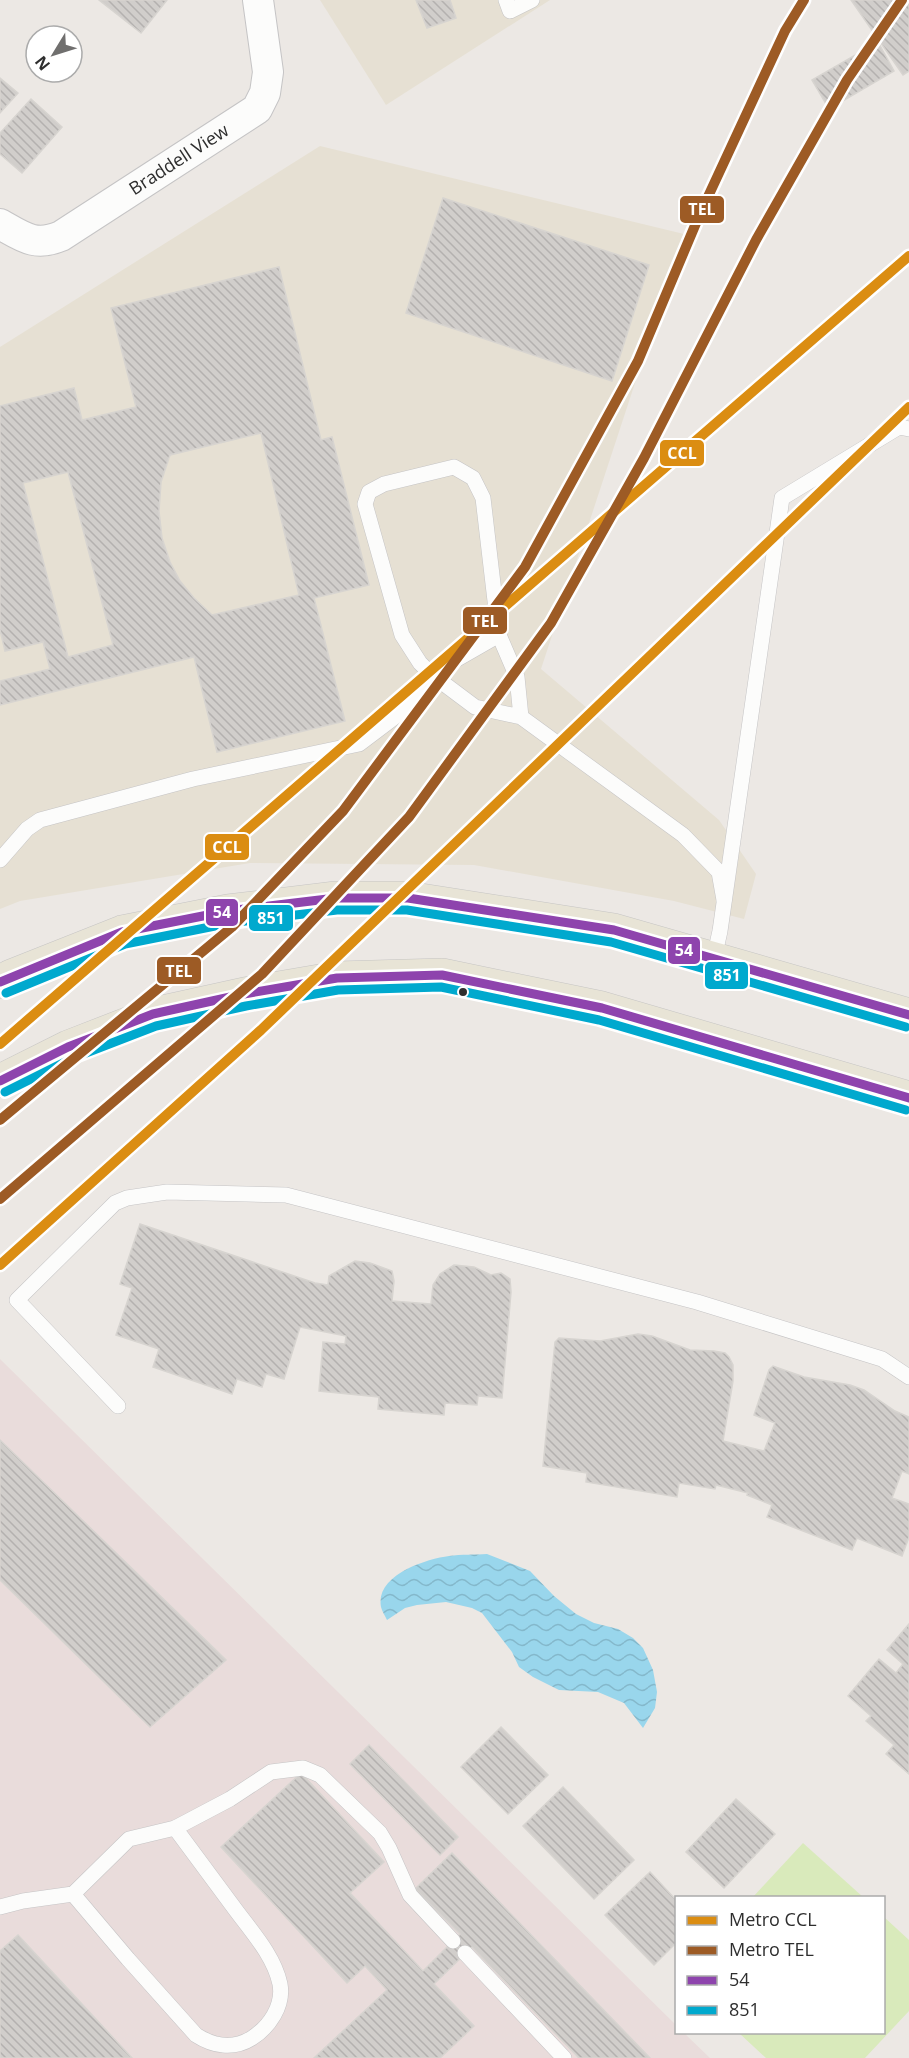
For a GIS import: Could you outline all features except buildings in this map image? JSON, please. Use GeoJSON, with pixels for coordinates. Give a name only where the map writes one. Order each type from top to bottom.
{"type":"FeatureCollection","features":[{"type":"Feature","properties":{"kind":"main road"},"geometry":{"type":"LineString","coordinates":[[0,982],[122,932],[228,911],[336,898],[417,899],[614,930],[909,1015]]}},
{"type":"Feature","properties":{"kind":"main road"},"geometry":{"type":"LineString","coordinates":[[0,1081],[68,1047],[153,1014],[244,994],[337,978],[442,975],[602,1008],[909,1098]]}},
{"type":"Feature","properties":{"kind":"street","name":"Braddell View"},"geometry":{"type":"LineString","coordinates":[[0,224],[30,241],[48,242],[62,236],[257,109],[266,93],[268,72],[258,0]]}},
{"type":"Feature","properties":{"kind":"lane"},"geometry":{"type":"LineString","coordinates":[[506,0],[510,11],[532,0]]}},
{"type":"Feature","properties":{"kind":"lane"},"geometry":{"type":"LineString","coordinates":[[714,958],[782,498],[899,427],[909,429]]}},
{"type":"Feature","properties":{"kind":"lane"},"geometry":{"type":"LineString","coordinates":[[521,717],[517,677],[499,635],[483,498],[472,478],[454,467],[384,483],[369,492],[365,504],[402,635],[420,663],[475,707],[521,717],[683,835],[719,872],[724,900]]}},
{"type":"Feature","properties":{"kind":"lane"},"geometry":{"type":"LineString","coordinates":[[0,860],[27,829],[40,820],[193,779],[359,744],[408,707],[431,674],[499,635]]}},
{"type":"Feature","properties":{"kind":"lane"},"geometry":{"type":"LineString","coordinates":[[118,1406],[17,1300],[115,1203],[127,1198],[167,1192],[286,1195],[697,1302],[882,1359],[909,1377]]}},
{"type":"Feature","properties":{"kind":"lane"},"geometry":{"type":"LineString","coordinates":[[0,1907],[23,1900],[73,1894],[129,1839],[175,1828],[230,1799],[272,1772],[303,1768],[320,1775],[380,1833],[410,1895],[453,1941]]}},
{"type":"Feature","properties":{"kind":"lane"},"geometry":{"type":"LineString","coordinates":[[73,1894],[196,2035],[210,2044],[228,2046],[246,2042],[264,2030],[278,2008],[281,1986],[274,1965],[258,1940],[175,1828]]}},
{"type":"Feature","properties":{"kind":"lane"},"geometry":{"type":"LineString","coordinates":[[465,1953],[564,2058]]}},
{"type":"Feature","properties":{"kind":"shaded area"},"geometry":{"type":"Polygon","coordinates":[[[320,0],[550,0],[386,105],[320,0]]]}},
{"type":"Feature","properties":{"kind":"shaded area"},"geometry":{"type":"Polygon","coordinates":[[[320,146],[684,234],[541,669],[719,820],[756,874],[744,919],[674,901],[474,865],[250,863],[20,901],[0,909],[0,347],[320,146]]]}},
{"type":"Feature","properties":{"kind":"shaded area"},"geometry":{"type":"Polygon","coordinates":[[[0,1359],[675,2024],[675,2034],[685,2034],[710,2058],[0,2058],[0,1359]]]}},
{"type":"Feature","properties":{"kind":"green space"},"geometry":{"type":"Polygon","coordinates":[[[803,1843],[862,1896],[754,1896],[803,1843]]]}},
{"type":"Feature","properties":{"kind":"green space"},"geometry":{"type":"Polygon","coordinates":[[[885,1918],[909,1940],[909,2011],[865,2058],[766,2058],[740,2034],[885,2034],[885,1918]]]}},
{"type":"Feature","properties":{"kind":"water"},"geometry":{"type":"Polygon","coordinates":[[[487,1554],[530,1571],[554,1596],[576,1614],[594,1623],[618,1629],[633,1638],[643,1648],[653,1670],[657,1692],[655,1708],[643,1728],[624,1703],[598,1692],[559,1690],[533,1677],[519,1667],[512,1652],[482,1613],[472,1608],[446,1602],[417,1605],[405,1608],[387,1620],[381,1607],[381,1596],[386,1586],[404,1571],[439,1558],[487,1554]]]}},
{"type":"Feature","properties":{"kind":"metro line","name":"TEL"},"geometry":{"type":"LineString","coordinates":[[0,1120],[232,927],[343,811],[525,567],[638,361],[699,216],[785,31],[804,0]]}},
{"type":"Feature","properties":{"kind":"metro line","name":"TEL"},"geometry":{"type":"LineString","coordinates":[[0,1199],[262,974],[409,817],[551,623],[644,458],[756,240],[847,80],[902,0]]}},
{"type":"Feature","properties":{"kind":"metro line","name":"CCL"},"geometry":{"type":"LineString","coordinates":[[0,1044],[909,256]]}},
{"type":"Feature","properties":{"kind":"metro line","name":"CCL"},"geometry":{"type":"LineString","coordinates":[[0,1265],[261,1030],[909,407]]}},
{"type":"Feature","properties":{"kind":"transit line","name":"54"},"geometry":{"type":"LineString","coordinates":[[0,982],[122,932],[228,911],[336,898],[408,898],[614,930],[909,1015]]}},
{"type":"Feature","properties":{"kind":"transit line","name":"851"},"geometry":{"type":"LineString","coordinates":[[6,993],[125,944],[230,923],[337,910],[407,910],[611,942],[906,1027]]}},
{"type":"Feature","properties":{"kind":"transit line","name":"54"},"geometry":{"type":"LineString","coordinates":[[0,1081],[68,1047],[153,1014],[244,994],[337,978],[442,975],[602,1008],[909,1098]]}},
{"type":"Feature","properties":{"kind":"transit line","name":"851"},"geometry":{"type":"LineString","coordinates":[[5,1092],[73,1058],[156,1026],[246,1006],[338,990],[441,987],[599,1020],[906,1110]]}}]}
